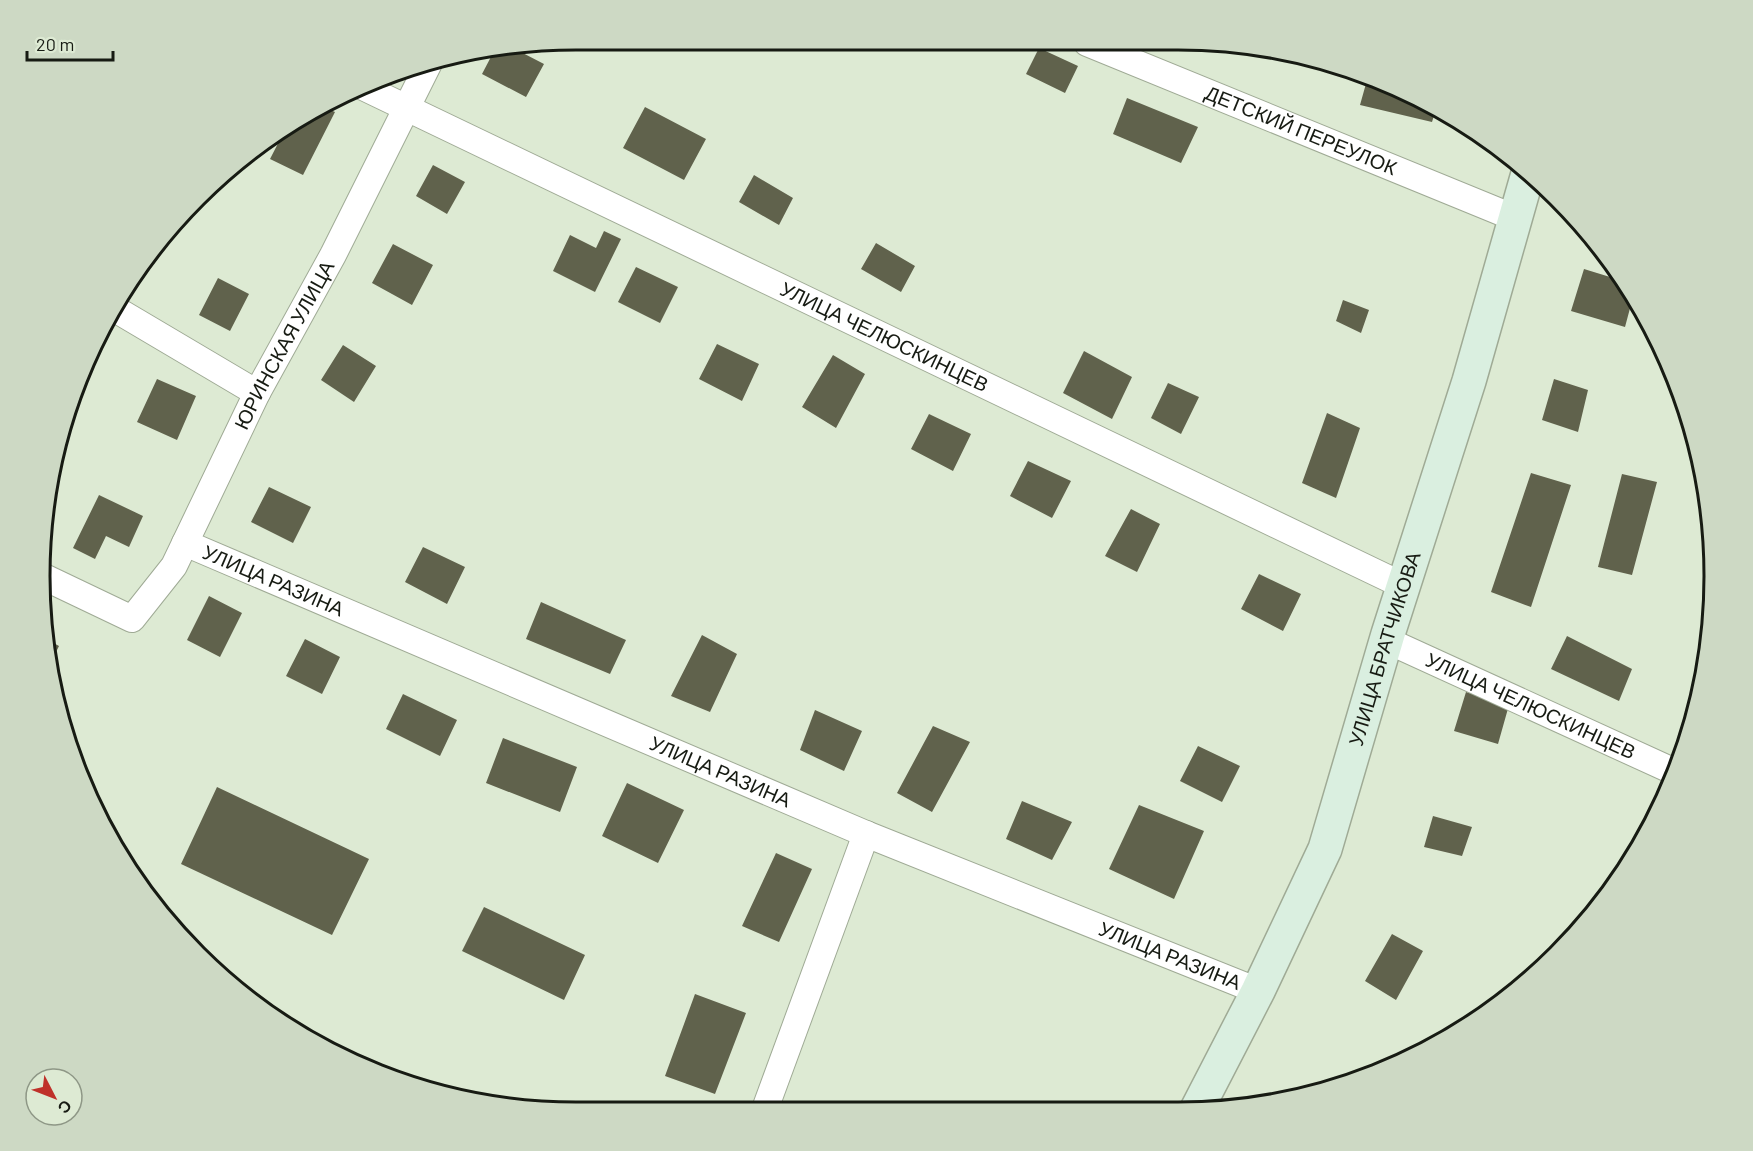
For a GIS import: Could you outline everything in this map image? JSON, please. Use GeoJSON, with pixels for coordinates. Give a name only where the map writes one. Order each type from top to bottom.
{"type":"FeatureCollection","features":[{"type":"Feature","properties":{"kind":"main road","name":"УЛИЦА БРАТЧИКОВА"},"geometry":{"type":"LineString","coordinates":[[1201,1101],[1258,991],[1325,849],[1386,640],[1469,381],[1526,182]]}},
{"type":"Feature","properties":{"kind":"street","name":"ДЕТСКИЙ ПЕРЕУЛОК"},"geometry":{"type":"LineString","coordinates":[[1104,50],[1515,218]]}},
{"type":"Feature","properties":{"kind":"street","name":"ЮРИНСКАЯ УЛИЦА"},"geometry":{"type":"LineString","coordinates":[[50,581],[132,619],[174,566],[257,393],[333,255],[424,71]]}},
{"type":"Feature","properties":{"kind":"street","name":"УЛИЦА ЧЕЛЮСКИНЦЕВ"},"geometry":{"type":"LineString","coordinates":[[371,91],[1404,586]]}},
{"type":"Feature","properties":{"kind":"street"},"geometry":{"type":"LineString","coordinates":[[120,312],[257,393]]}},
{"type":"Feature","properties":{"kind":"street","name":"УЛИЦА РАЗИНА"},"geometry":{"type":"LineString","coordinates":[[185,543],[866,834],[1258,991]]}},
{"type":"Feature","properties":{"kind":"street","name":"УЛИЦА ЧЕЛЮСКИНЦЕВ"},"geometry":{"type":"LineString","coordinates":[[1386,640],[1667,768]]}},
{"type":"Feature","properties":{"kind":"street"},"geometry":{"type":"LineString","coordinates":[[768,1102],[866,834]]}},
{"type":"Feature","properties":{"kind":"building"},"geometry":{"type":"Polygon","coordinates":[[[1038,50],[1043,50],[1078,66],[1065,93],[1026,74],[1038,50]]]}},
{"type":"Feature","properties":{"kind":"building"},"geometry":{"type":"Polygon","coordinates":[[[522,53],[544,64],[526,97],[482,74],[491,57],[507,54],[522,53]]]}},
{"type":"Feature","properties":{"kind":"building"},"geometry":{"type":"Polygon","coordinates":[[[1366,85],[1434,116],[1432,122],[1360,105],[1366,85]]]}},
{"type":"Feature","properties":{"kind":"building"},"geometry":{"type":"Polygon","coordinates":[[[1127,98],[1198,127],[1181,163],[1113,134],[1127,98]]]}},
{"type":"Feature","properties":{"kind":"building"},"geometry":{"type":"Polygon","coordinates":[[[645,107],[706,139],[684,180],[623,148],[645,107]]]}},
{"type":"Feature","properties":{"kind":"building"},"geometry":{"type":"Polygon","coordinates":[[[331,110],[335,112],[303,175],[270,159],[280,140],[331,110]]]}},
{"type":"Feature","properties":{"kind":"building"},"geometry":{"type":"Polygon","coordinates":[[[433,165],[465,182],[447,214],[416,196],[433,165]]]}},
{"type":"Feature","properties":{"kind":"building"},"geometry":{"type":"Polygon","coordinates":[[[754,175],[793,198],[779,225],[739,202],[754,175]]]}},
{"type":"Feature","properties":{"kind":"building"},"geometry":{"type":"Polygon","coordinates":[[[604,231],[621,239],[595,292],[553,271],[570,235],[596,248],[604,231]]]}},
{"type":"Feature","properties":{"kind":"building"},"geometry":{"type":"Polygon","coordinates":[[[876,243],[915,266],[901,292],[861,269],[876,243]]]}},
{"type":"Feature","properties":{"kind":"building"},"geometry":{"type":"Polygon","coordinates":[[[393,244],[433,265],[412,305],[372,283],[393,244]]]}},
{"type":"Feature","properties":{"kind":"building"},"geometry":{"type":"Polygon","coordinates":[[[636,267],[678,287],[660,323],[618,302],[636,267]]]}},
{"type":"Feature","properties":{"kind":"building"},"geometry":{"type":"Polygon","coordinates":[[[1584,269],[1611,277],[1630,308],[1625,327],[1571,311],[1584,269]]]}},
{"type":"Feature","properties":{"kind":"building"},"geometry":{"type":"Polygon","coordinates":[[[218,278],[249,294],[230,331],[199,315],[218,278]]]}},
{"type":"Feature","properties":{"kind":"building"},"geometry":{"type":"Polygon","coordinates":[[[1343,300],[1369,310],[1361,333],[1336,321],[1343,300]]]}},
{"type":"Feature","properties":{"kind":"building"},"geometry":{"type":"Polygon","coordinates":[[[717,344],[759,364],[742,401],[699,379],[717,344]]]}},
{"type":"Feature","properties":{"kind":"building"},"geometry":{"type":"Polygon","coordinates":[[[343,345],[376,366],[354,402],[321,380],[343,345]]]}},
{"type":"Feature","properties":{"kind":"building"},"geometry":{"type":"Polygon","coordinates":[[[1084,351],[1132,377],[1112,419],[1063,393],[1084,351]]]}},
{"type":"Feature","properties":{"kind":"building"},"geometry":{"type":"Polygon","coordinates":[[[833,355],[865,374],[836,428],[802,407],[833,355]]]}},
{"type":"Feature","properties":{"kind":"building"},"geometry":{"type":"Polygon","coordinates":[[[157,379],[196,396],[177,440],[137,422],[157,379]]]}},
{"type":"Feature","properties":{"kind":"building"},"geometry":{"type":"Polygon","coordinates":[[[1554,379],[1588,390],[1578,432],[1542,420],[1554,379]]]}},
{"type":"Feature","properties":{"kind":"building"},"geometry":{"type":"Polygon","coordinates":[[[1168,383],[1199,397],[1181,434],[1151,418],[1168,383]]]}},
{"type":"Feature","properties":{"kind":"building"},"geometry":{"type":"Polygon","coordinates":[[[1327,413],[1360,428],[1336,498],[1302,483],[1327,413]]]}},
{"type":"Feature","properties":{"kind":"building"},"geometry":{"type":"Polygon","coordinates":[[[929,414],[971,434],[953,471],[911,449],[929,414]]]}},
{"type":"Feature","properties":{"kind":"building"},"geometry":{"type":"Polygon","coordinates":[[[1028,461],[1071,481],[1052,518],[1010,496],[1028,461]]]}},
{"type":"Feature","properties":{"kind":"building"},"geometry":{"type":"Polygon","coordinates":[[[1531,473],[1571,485],[1531,607],[1491,592],[1531,473]]]}},
{"type":"Feature","properties":{"kind":"building"},"geometry":{"type":"Polygon","coordinates":[[[1622,474],[1657,482],[1632,575],[1598,567],[1622,474]]]}},
{"type":"Feature","properties":{"kind":"building"},"geometry":{"type":"Polygon","coordinates":[[[269,487],[311,507],[293,543],[251,522],[269,487]]]}},
{"type":"Feature","properties":{"kind":"building"},"geometry":{"type":"Polygon","coordinates":[[[99,495],[143,516],[129,547],[106,536],[95,559],[73,548],[99,495]]]}},
{"type":"Feature","properties":{"kind":"building"},"geometry":{"type":"Polygon","coordinates":[[[1131,509],[1160,524],[1137,572],[1105,556],[1131,509]]]}},
{"type":"Feature","properties":{"kind":"building"},"geometry":{"type":"Polygon","coordinates":[[[423,547],[465,567],[447,604],[405,582],[423,547]]]}},
{"type":"Feature","properties":{"kind":"building"},"geometry":{"type":"Polygon","coordinates":[[[1259,574],[1301,594],[1283,631],[1241,609],[1259,574]]]}},
{"type":"Feature","properties":{"kind":"building"},"geometry":{"type":"Polygon","coordinates":[[[209,596],[242,613],[220,657],[187,640],[209,596]]]}},
{"type":"Feature","properties":{"kind":"building"},"geometry":{"type":"Polygon","coordinates":[[[541,602],[626,640],[610,674],[526,639],[541,602]]]}},
{"type":"Feature","properties":{"kind":"building"},"geometry":{"type":"Polygon","coordinates":[[[702,635],[737,654],[710,712],[671,696],[702,635]]]}},
{"type":"Feature","properties":{"kind":"building"},"geometry":{"type":"Polygon","coordinates":[[[1567,636],[1632,669],[1619,701],[1551,669],[1567,636]]]}},
{"type":"Feature","properties":{"kind":"building"},"geometry":{"type":"Polygon","coordinates":[[[305,639],[340,657],[322,694],[286,676],[305,639]]]}},
{"type":"Feature","properties":{"kind":"building"},"geometry":{"type":"Polygon","coordinates":[[[54,643],[59,646],[56,653],[54,643]]]}},
{"type":"Feature","properties":{"kind":"building"},"geometry":{"type":"Polygon","coordinates":[[[1466,692],[1509,705],[1498,744],[1454,731],[1466,692]]]}},
{"type":"Feature","properties":{"kind":"building"},"geometry":{"type":"Polygon","coordinates":[[[403,694],[457,720],[440,756],[386,729],[403,694]]]}},
{"type":"Feature","properties":{"kind":"building"},"geometry":{"type":"Polygon","coordinates":[[[815,710],[862,731],[844,771],[800,750],[815,710]]]}},
{"type":"Feature","properties":{"kind":"building"},"geometry":{"type":"Polygon","coordinates":[[[933,726],[970,742],[932,812],[897,793],[933,726]]]}},
{"type":"Feature","properties":{"kind":"building"},"geometry":{"type":"Polygon","coordinates":[[[503,738],[577,767],[560,812],[486,783],[503,738]]]}},
{"type":"Feature","properties":{"kind":"building"},"geometry":{"type":"Polygon","coordinates":[[[1198,746],[1240,766],[1222,802],[1180,781],[1198,746]]]}},
{"type":"Feature","properties":{"kind":"building"},"geometry":{"type":"Polygon","coordinates":[[[627,783],[684,810],[658,863],[602,836],[627,783]]]}},
{"type":"Feature","properties":{"kind":"building"},"geometry":{"type":"Polygon","coordinates":[[[217,787],[369,859],[332,935],[181,864],[217,787]]]}},
{"type":"Feature","properties":{"kind":"building"},"geometry":{"type":"Polygon","coordinates":[[[1022,801],[1072,822],[1052,860],[1006,839],[1022,801]]]}},
{"type":"Feature","properties":{"kind":"building"},"geometry":{"type":"Polygon","coordinates":[[[1139,805],[1204,831],[1174,899],[1109,869],[1139,805]]]}},
{"type":"Feature","properties":{"kind":"building"},"geometry":{"type":"Polygon","coordinates":[[[1433,816],[1472,827],[1462,856],[1424,847],[1433,816]]]}},
{"type":"Feature","properties":{"kind":"building"},"geometry":{"type":"Polygon","coordinates":[[[776,853],[812,869],[779,942],[742,926],[776,853]]]}},
{"type":"Feature","properties":{"kind":"building"},"geometry":{"type":"Polygon","coordinates":[[[484,907],[585,955],[564,1000],[462,951],[484,907]]]}},
{"type":"Feature","properties":{"kind":"building"},"geometry":{"type":"Polygon","coordinates":[[[1392,934],[1423,951],[1396,1000],[1365,981],[1392,934]]]}},
{"type":"Feature","properties":{"kind":"building"},"geometry":{"type":"Polygon","coordinates":[[[695,994],[746,1013],[715,1094],[665,1076],[695,994]]]}}]}
